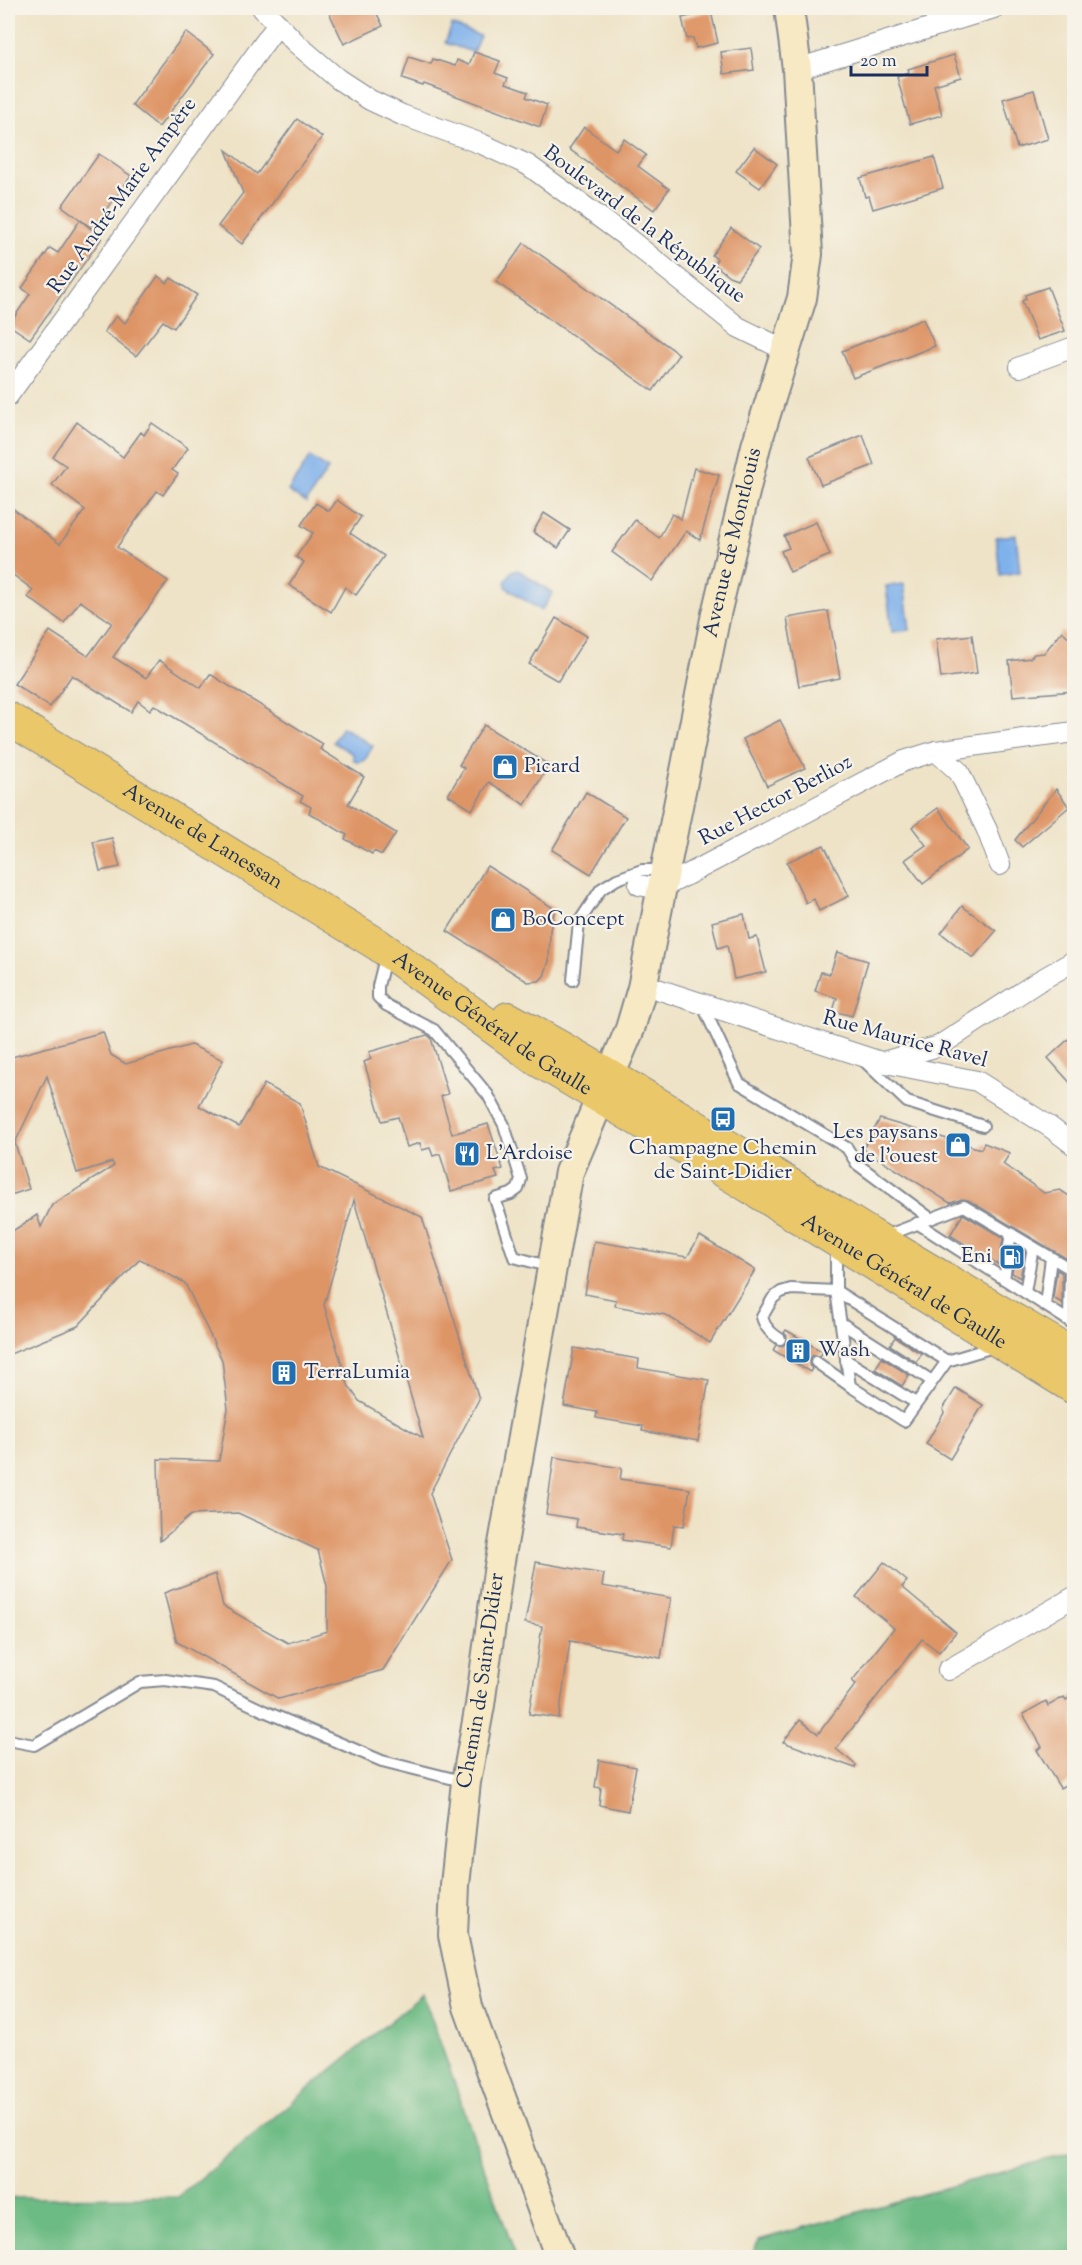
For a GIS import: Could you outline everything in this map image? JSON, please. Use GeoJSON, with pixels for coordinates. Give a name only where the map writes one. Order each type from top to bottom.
{"type":"FeatureCollection","features":[{"type":"Feature","properties":{"kind":"main road","name":"Avenue de Lanessan"},"geometry":{"type":"LineString","coordinates":[[8,718],[392,955]]}},
{"type":"Feature","properties":{"kind":"main road","name":"Avenue Général de Gaulle"},"geometry":{"type":"LineString","coordinates":[[392,955],[551,1041],[606,1087],[878,1238],[1074,1355]]}},
{"type":"Feature","properties":{"kind":"main road","name":"Avenue Général de Gaulle"},"geometry":{"type":"LineString","coordinates":[[392,955],[539,1061],[606,1087]]}},
{"type":"Feature","properties":{"kind":"main road","name":"Avenue Général de Gaulle"},"geometry":{"type":"LineString","coordinates":[[643,1109],[836,1242],[1074,1388]]}},
{"type":"Feature","properties":{"kind":"street","name":"Boulevard de la République"},"geometry":{"type":"LineString","coordinates":[[262,8],[297,44],[338,79],[370,100],[402,115],[483,144],[528,165],[625,236],[738,327],[787,351]]}},
{"type":"Feature","properties":{"kind":"street","name":"Avenue de Montlouis"},"geometry":{"type":"LineString","coordinates":[[606,1087],[633,1020],[642,984],[654,881],[716,614],[756,446],[802,298],[808,254],[797,69],[789,8]]}},
{"type":"Feature","properties":{"kind":"street"},"geometry":{"type":"LineString","coordinates":[[797,69],[994,8]]}},
{"type":"Feature","properties":{"kind":"street","name":"Rue André-Marie Ampère"},"geometry":{"type":"LineString","coordinates":[[8,396],[278,24]]}},
{"type":"Feature","properties":{"kind":"street"},"geometry":{"type":"LineString","coordinates":[[1020,367],[1074,347]]}},
{"type":"Feature","properties":{"kind":"street","name":"Rue Hector Berlioz"},"geometry":{"type":"LineString","coordinates":[[654,881],[904,761],[936,751],[1074,732]]}},
{"type":"Feature","properties":{"kind":"street"},"geometry":{"type":"LineString","coordinates":[[936,751],[959,772],[987,830],[1000,866]]}},
{"type":"Feature","properties":{"kind":"street"},"geometry":{"type":"LineString","coordinates":[[881,1062],[939,1046],[1074,961]]}},
{"type":"Feature","properties":{"kind":"street","name":"Rue Maurice Ravel"},"geometry":{"type":"LineString","coordinates":[[642,984],[881,1062],[977,1081],[1050,1127],[1074,1145]]}},
{"type":"Feature","properties":{"kind":"street","name":"Chemin de Saint-Didier"},"geometry":{"type":"LineString","coordinates":[[560,2258],[468,2007],[453,1935],[455,1885],[466,1782],[480,1705],[498,1572],[568,1172],[606,1087]]}},
{"type":"Feature","properties":{"kind":"street"},"geometry":{"type":"LineString","coordinates":[[948,1670],[1074,1598]]}},
{"type":"Feature","properties":{"kind":"lane"},"geometry":{"type":"LineString","coordinates":[[573,980],[579,922],[601,889],[617,879],[642,870],[654,881]]}},
{"type":"Feature","properties":{"kind":"lane"},"geometry":{"type":"LineString","coordinates":[[392,955],[378,986],[378,997],[386,1005],[434,1030],[489,1095],[504,1125],[521,1179],[518,1189],[495,1199],[514,1257],[552,1267]]}},
{"type":"Feature","properties":{"kind":"lane"},"geometry":{"type":"LineString","coordinates":[[702,1004],[739,1083],[847,1148],[857,1164],[930,1218]]}},
{"type":"Feature","properties":{"kind":"lane"},"geometry":{"type":"LineString","coordinates":[[857,1055],[907,1102],[983,1126]]}},
{"type":"Feature","properties":{"kind":"lane"},"geometry":{"type":"LineString","coordinates":[[878,1238],[964,1206],[1072,1270],[1072,1322]]}},
{"type":"Feature","properties":{"kind":"lane"},"geometry":{"type":"LineString","coordinates":[[917,1223],[1072,1322]]}},
{"type":"Feature","properties":{"kind":"lane"},"geometry":{"type":"LineString","coordinates":[[1004,1279],[1011,1233]]}},
{"type":"Feature","properties":{"kind":"lane"},"geometry":{"type":"LineString","coordinates":[[836,1242],[836,1291],[850,1386]]}},
{"type":"Feature","properties":{"kind":"lane"},"geometry":{"type":"LineString","coordinates":[[1025,1292],[1032,1247]]}},
{"type":"Feature","properties":{"kind":"lane"},"geometry":{"type":"LineString","coordinates":[[1045,1305],[1051,1258]]}},
{"type":"Feature","properties":{"kind":"lane"},"geometry":{"type":"LineString","coordinates":[[780,1340],[770,1332],[762,1317],[773,1298],[791,1289],[836,1291],[947,1361]]}},
{"type":"Feature","properties":{"kind":"lane"},"geometry":{"type":"LineString","coordinates":[[841,1323],[932,1381]]}},
{"type":"Feature","properties":{"kind":"lane"},"geometry":{"type":"LineString","coordinates":[[816,1362],[904,1421],[947,1361],[1004,1344]]}},
{"type":"Feature","properties":{"kind":"lane"},"geometry":{"type":"LineString","coordinates":[[846,1360],[916,1403]]}},
{"type":"Feature","properties":{"kind":"lane"},"geometry":{"type":"LineString","coordinates":[[8,1740],[34,1745],[140,1682],[165,1680],[214,1687],[264,1711],[382,1761],[466,1782]]}},
{"type":"Feature","properties":{"kind":"green space"},"geometry":{"type":"Polygon","coordinates":[[[423,1994],[516,2257],[8,2257],[8,2198],[178,2197],[423,1994]]]}},
{"type":"Feature","properties":{"kind":"green space"},"geometry":{"type":"Polygon","coordinates":[[[1074,2152],[1074,2257],[751,2257],[759,2240],[1074,2152]]]}},
{"type":"Feature","properties":{"kind":"water"},"geometry":{"type":"Polygon","coordinates":[[[452,25],[480,36],[473,52],[445,43],[452,25]]]}},
{"type":"Feature","properties":{"kind":"water"},"geometry":{"type":"Polygon","coordinates":[[[310,457],[328,469],[306,503],[288,491],[310,457]]]}},
{"type":"Feature","properties":{"kind":"water"},"geometry":{"type":"Polygon","coordinates":[[[1016,535],[1020,572],[1000,575],[996,537],[1016,535]]]}},
{"type":"Feature","properties":{"kind":"water"},"geometry":{"type":"Polygon","coordinates":[[[518,570],[553,593],[541,611],[507,588],[505,582],[512,571],[518,570]]]}},
{"type":"Feature","properties":{"kind":"water"},"geometry":{"type":"Polygon","coordinates":[[[904,584],[910,630],[892,632],[886,586],[904,584]]]}},
{"type":"Feature","properties":{"kind":"water"},"geometry":{"type":"Polygon","coordinates":[[[342,727],[373,746],[364,761],[356,762],[353,754],[333,742],[342,727]]]}},
{"type":"Feature","properties":{"kind":"building"},"geometry":{"type":"Polygon","coordinates":[[[327,8],[374,8],[383,26],[344,44],[327,8]]]}},
{"type":"Feature","properties":{"kind":"building"},"geometry":{"type":"Polygon","coordinates":[[[711,11],[718,43],[696,48],[693,38],[687,39],[682,18],[711,11]]]}},
{"type":"Feature","properties":{"kind":"building"},"geometry":{"type":"Polygon","coordinates":[[[186,32],[214,54],[159,127],[132,105],[186,32]]]}},
{"type":"Feature","properties":{"kind":"building"},"geometry":{"type":"Polygon","coordinates":[[[751,48],[754,70],[724,74],[721,52],[751,48]]]}},
{"type":"Feature","properties":{"kind":"building"},"geometry":{"type":"Polygon","coordinates":[[[474,52],[500,61],[495,73],[508,78],[505,84],[528,92],[526,97],[547,105],[540,127],[424,84],[423,86],[402,79],[409,57],[431,64],[433,59],[455,66],[457,60],[469,65],[474,52]]]}},
{"type":"Feature","properties":{"kind":"building"},"geometry":{"type":"Polygon","coordinates":[[[954,55],[961,77],[934,85],[942,115],[910,124],[897,77],[909,73],[908,69],[954,55]]]}},
{"type":"Feature","properties":{"kind":"building"},"geometry":{"type":"Polygon","coordinates":[[[1034,90],[1048,139],[1017,148],[1003,99],[1034,90]]]}},
{"type":"Feature","properties":{"kind":"building"},"geometry":{"type":"Polygon","coordinates":[[[297,119],[322,137],[242,244],[218,226],[243,193],[226,150],[257,174],[297,119]]]}},
{"type":"Feature","properties":{"kind":"building"},"geometry":{"type":"Polygon","coordinates":[[[584,127],[616,150],[624,139],[646,155],[638,166],[669,189],[654,210],[569,149],[584,127]]]}},
{"type":"Feature","properties":{"kind":"building"},"geometry":{"type":"Polygon","coordinates":[[[754,147],[777,164],[760,188],[736,171],[754,147]]]}},
{"type":"Feature","properties":{"kind":"building"},"geometry":{"type":"Polygon","coordinates":[[[99,154],[131,176],[93,229],[62,206],[99,154]]]}},
{"type":"Feature","properties":{"kind":"building"},"geometry":{"type":"Polygon","coordinates":[[[934,157],[943,188],[873,209],[869,196],[865,197],[860,178],[934,157]]]}},
{"type":"Feature","properties":{"kind":"building"},"geometry":{"type":"Polygon","coordinates":[[[80,220],[102,238],[30,339],[9,325],[30,294],[22,288],[50,248],[58,253],[80,220]]]}},
{"type":"Feature","properties":{"kind":"building"},"geometry":{"type":"Polygon","coordinates":[[[731,228],[759,249],[737,279],[729,276],[714,264],[717,259],[712,255],[731,228]]]}},
{"type":"Feature","properties":{"kind":"building"},"geometry":{"type":"Polygon","coordinates":[[[524,243],[679,354],[653,391],[496,282],[524,243]]]}},
{"type":"Feature","properties":{"kind":"building"},"geometry":{"type":"Polygon","coordinates":[[[158,276],[167,283],[171,278],[197,295],[174,328],[163,321],[136,356],[104,332],[116,316],[125,323],[158,276]]]}},
{"type":"Feature","properties":{"kind":"building"},"geometry":{"type":"Polygon","coordinates":[[[1048,287],[1065,331],[1038,340],[1022,301],[1026,299],[1025,295],[1048,287]]]}},
{"type":"Feature","properties":{"kind":"building"},"geometry":{"type":"Polygon","coordinates":[[[923,319],[935,346],[853,378],[842,351],[923,319]]]}},
{"type":"Feature","properties":{"kind":"building"},"geometry":{"type":"Polygon","coordinates":[[[77,422],[123,457],[141,432],[144,435],[152,423],[188,448],[172,470],[178,474],[163,495],[157,491],[117,547],[168,581],[113,657],[146,678],[159,660],[201,688],[210,674],[323,744],[320,749],[364,777],[348,804],[396,833],[382,855],[374,851],[372,854],[345,839],[347,835],[309,813],[311,807],[300,801],[303,796],[154,705],[150,710],[138,701],[131,712],[72,675],[50,707],[14,684],[50,631],[88,656],[112,623],[80,601],[64,623],[28,597],[33,590],[8,571],[8,505],[60,544],[85,510],[52,485],[66,466],[53,457],[77,422]]]}},
{"type":"Feature","properties":{"kind":"building"},"geometry":{"type":"Polygon","coordinates":[[[863,435],[874,465],[821,485],[809,457],[863,435]]]}},
{"type":"Feature","properties":{"kind":"building"},"geometry":{"type":"Polygon","coordinates":[[[694,468],[719,475],[700,540],[686,531],[652,581],[612,552],[635,520],[659,538],[672,514],[681,519],[694,468]]]}},
{"type":"Feature","properties":{"kind":"building"},"geometry":{"type":"Polygon","coordinates":[[[337,500],[361,517],[350,533],[384,556],[356,595],[345,587],[331,612],[289,585],[304,562],[296,557],[313,533],[301,525],[316,503],[329,511],[337,500]]]}},
{"type":"Feature","properties":{"kind":"building"},"geometry":{"type":"Polygon","coordinates":[[[544,513],[570,530],[558,548],[533,532],[544,513]]]}},
{"type":"Feature","properties":{"kind":"building"},"geometry":{"type":"Polygon","coordinates":[[[816,522],[830,555],[790,572],[781,551],[789,548],[784,536],[816,522]]]}},
{"type":"Feature","properties":{"kind":"building"},"geometry":{"type":"Polygon","coordinates":[[[828,611],[840,678],[799,686],[787,618],[828,611]]]}},
{"type":"Feature","properties":{"kind":"building"},"geometry":{"type":"Polygon","coordinates":[[[556,618],[587,636],[558,681],[529,664],[556,618]]]}},
{"type":"Feature","properties":{"kind":"building"},"geometry":{"type":"Polygon","coordinates":[[[1062,631],[1074,642],[1074,691],[1013,696],[1009,661],[1044,653],[1062,631]]]}},
{"type":"Feature","properties":{"kind":"building"},"geometry":{"type":"Polygon","coordinates":[[[972,635],[977,673],[941,678],[936,639],[972,635]]]}},
{"type":"Feature","properties":{"kind":"building"},"geometry":{"type":"Polygon","coordinates":[[[780,720],[805,768],[767,786],[743,739],[780,720]]]}},
{"type":"Feature","properties":{"kind":"building","name":"Picard"},"geometry":{"type":"Polygon","coordinates":[[[484,725],[549,765],[525,805],[489,782],[472,810],[448,795],[464,768],[459,765],[484,725]]]}},
{"type":"Feature","properties":{"kind":"building"},"geometry":{"type":"Polygon","coordinates":[[[1056,789],[1069,807],[1022,847],[1015,840],[1056,789]]]}},
{"type":"Feature","properties":{"kind":"building"},"geometry":{"type":"Polygon","coordinates":[[[586,792],[626,817],[591,874],[552,850],[586,792]]]}},
{"type":"Feature","properties":{"kind":"building"},"geometry":{"type":"Polygon","coordinates":[[[938,808],[968,849],[923,884],[905,860],[926,845],[912,827],[938,808]]]}},
{"type":"Feature","properties":{"kind":"building"},"geometry":{"type":"Polygon","coordinates":[[[112,838],[120,867],[100,871],[93,842],[112,838]]]}},
{"type":"Feature","properties":{"kind":"building"},"geometry":{"type":"Polygon","coordinates":[[[824,845],[849,896],[819,911],[814,899],[806,903],[787,862],[824,845]]]}},
{"type":"Feature","properties":{"kind":"building","name":"BoConcept"},"geometry":{"type":"Polygon","coordinates":[[[487,866],[555,909],[550,930],[549,961],[544,976],[539,981],[528,982],[447,931],[487,866]]]}},
{"type":"Feature","properties":{"kind":"building"},"geometry":{"type":"Polygon","coordinates":[[[962,906],[996,931],[973,958],[941,933],[962,906]]]}},
{"type":"Feature","properties":{"kind":"building"},"geometry":{"type":"Polygon","coordinates":[[[744,914],[749,939],[757,937],[766,972],[734,979],[727,945],[718,948],[712,922],[744,914]]]}},
{"type":"Feature","properties":{"kind":"building"},"geometry":{"type":"Polygon","coordinates":[[[837,952],[868,961],[852,1016],[833,1011],[837,998],[815,991],[821,972],[830,974],[837,952]]]}},
{"type":"Feature","properties":{"kind":"building"},"geometry":{"type":"Polygon","coordinates":[[[103,1032],[111,1055],[126,1064],[191,1045],[223,1060],[199,1106],[239,1127],[264,1084],[300,1103],[319,1167],[422,1217],[479,1399],[430,1493],[452,1560],[383,1670],[279,1699],[177,1642],[164,1593],[215,1574],[223,1606],[288,1643],[327,1631],[327,1586],[318,1550],[238,1513],[191,1515],[160,1541],[158,1459],[219,1461],[228,1409],[222,1360],[185,1283],[140,1259],[78,1326],[8,1355],[8,1234],[37,1215],[41,1227],[52,1205],[114,1166],[112,1162],[77,1173],[47,1076],[15,1143],[29,1189],[8,1196],[8,1058],[103,1032]],[[354,1200],[324,1305],[348,1385],[359,1401],[423,1438],[354,1200]]]}},
{"type":"Feature","properties":{"kind":"building"},"geometry":{"type":"Polygon","coordinates":[[[1074,1034],[1074,1087],[1048,1058],[1074,1034]]]}},
{"type":"Feature","properties":{"kind":"building"},"geometry":{"type":"Polygon","coordinates":[[[427,1035],[431,1038],[448,1094],[441,1096],[452,1134],[488,1124],[503,1169],[495,1171],[498,1178],[451,1191],[440,1154],[433,1156],[430,1148],[422,1150],[420,1143],[407,1147],[398,1117],[382,1121],[364,1062],[371,1059],[369,1052],[427,1035]]]}},
{"type":"Feature","properties":{"kind":"building"},"geometry":{"type":"Polygon","coordinates":[[[880,1119],[981,1149],[984,1143],[1010,1153],[1003,1164],[1044,1193],[1060,1190],[1074,1199],[1074,1263],[968,1200],[962,1199],[950,1203],[863,1149],[880,1119]]]}},
{"type":"Feature","properties":{"kind":"building"},"geometry":{"type":"Polygon","coordinates":[[[963,1214],[1003,1238],[999,1265],[950,1235],[963,1214]]]}},
{"type":"Feature","properties":{"kind":"building"},"geometry":{"type":"Polygon","coordinates":[[[700,1236],[755,1270],[710,1343],[666,1315],[615,1306],[616,1300],[585,1294],[594,1241],[687,1257],[700,1236]]]}},
{"type":"Feature","properties":{"kind":"building"},"geometry":{"type":"Polygon","coordinates":[[[1017,1246],[1025,1251],[1020,1278],[1012,1273],[1017,1246]]]}},
{"type":"Feature","properties":{"kind":"building"},"geometry":{"type":"Polygon","coordinates":[[[1057,1270],[1062,1273],[1062,1303],[1053,1298],[1057,1270]]]}},
{"type":"Feature","properties":{"kind":"building","name":"Wash"},"geometry":{"type":"Polygon","coordinates":[[[786,1330],[823,1352],[820,1356],[813,1355],[810,1358],[809,1365],[812,1369],[810,1372],[773,1350],[776,1345],[783,1346],[786,1343],[787,1336],[784,1333],[786,1330]]]}},
{"type":"Feature","properties":{"kind":"building"},"geometry":{"type":"Polygon","coordinates":[[[895,1337],[922,1354],[916,1362],[890,1345],[895,1337]]]}},
{"type":"Feature","properties":{"kind":"building"},"geometry":{"type":"Polygon","coordinates":[[[574,1348],[639,1359],[638,1368],[709,1380],[698,1441],[642,1431],[643,1426],[596,1418],[597,1412],[564,1406],[574,1348]]]}},
{"type":"Feature","properties":{"kind":"building"},"geometry":{"type":"Polygon","coordinates":[[[882,1358],[909,1375],[902,1386],[875,1369],[882,1358]]]}},
{"type":"Feature","properties":{"kind":"building"},"geometry":{"type":"Polygon","coordinates":[[[956,1388],[983,1405],[950,1459],[926,1444],[956,1388]]]}},
{"type":"Feature","properties":{"kind":"building"},"geometry":{"type":"Polygon","coordinates":[[[554,1457],[622,1468],[620,1479],[690,1489],[684,1526],[674,1525],[671,1547],[622,1540],[623,1534],[576,1527],[577,1519],[546,1514],[554,1457]]]}},
{"type":"Feature","properties":{"kind":"building"},"geometry":{"type":"Polygon","coordinates":[[[536,1562],[604,1574],[602,1586],[671,1598],[661,1658],[570,1641],[559,1718],[529,1714],[542,1626],[525,1623],[536,1562]]]}},
{"type":"Feature","properties":{"kind":"building"},"geometry":{"type":"Polygon","coordinates":[[[884,1562],[907,1581],[902,1587],[956,1632],[939,1652],[922,1639],[836,1749],[856,1765],[855,1768],[783,1742],[800,1720],[818,1734],[856,1684],[852,1681],[894,1628],[856,1597],[884,1562]]]}},
{"type":"Feature","properties":{"kind":"building"},"geometry":{"type":"Polygon","coordinates":[[[1074,1695],[1074,1780],[1060,1788],[1037,1750],[1042,1747],[1023,1714],[1046,1701],[1048,1706],[1064,1697],[1066,1700],[1074,1695]]]}},
{"type":"Feature","properties":{"kind":"building"},"geometry":{"type":"Polygon","coordinates":[[[599,1760],[636,1767],[628,1811],[599,1805],[601,1788],[595,1787],[599,1760]]]}},
{"type":"Feature","properties":{"kind":"place","name":"Picard"},"geometry":{"type":"Point","coordinates":[505,767]}},
{"type":"Feature","properties":{"kind":"place","name":"BoConcept"},"geometry":{"type":"Point","coordinates":[503,920]}},
{"type":"Feature","properties":{"kind":"place","name":"Champagne Chemin de Saint-Didier"},"geometry":{"type":"Point","coordinates":[723,1119]}},
{"type":"Feature","properties":{"kind":"place","name":"Les paysans de l’ouest"},"geometry":{"type":"Point","coordinates":[958,1145]}},
{"type":"Feature","properties":{"kind":"place","name":"L'Ardoise"},"geometry":{"type":"Point","coordinates":[467,1154]}},
{"type":"Feature","properties":{"kind":"place","name":"Eni"},"geometry":{"type":"Point","coordinates":[1012,1257]}},
{"type":"Feature","properties":{"kind":"place","name":"Wash"},"geometry":{"type":"Point","coordinates":[798,1351]}},
{"type":"Feature","properties":{"kind":"place","name":"TerraLumia"},"geometry":{"type":"Point","coordinates":[284,1373]}}]}
